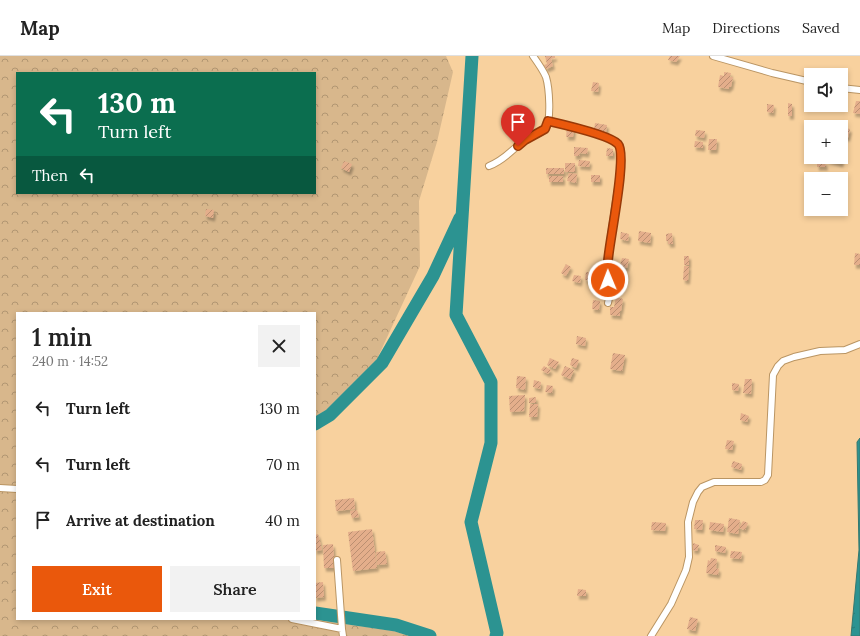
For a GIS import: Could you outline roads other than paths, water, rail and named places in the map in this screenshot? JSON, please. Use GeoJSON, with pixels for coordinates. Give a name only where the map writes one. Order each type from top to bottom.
{"type":"FeatureCollection","features":[{"type":"Feature","properties":{"kind":"street"},"geometry":{"type":"LineString","coordinates":[[489,166],[504,159],[525,140],[545,129],[548,121],[549,109],[547,82],[544,73],[533,56]]}},
{"type":"Feature","properties":{"kind":"street"},"geometry":{"type":"LineString","coordinates":[[713,56],[804,80]]}},
{"type":"Feature","properties":{"kind":"street"},"geometry":{"type":"LineString","coordinates":[[848,89],[860,90]]}},
{"type":"Feature","properties":{"kind":"street"},"geometry":{"type":"LineString","coordinates":[[548,121],[585,130],[612,140],[618,144],[620,148],[620,176],[608,262],[610,296],[608,303]]}},
{"type":"Feature","properties":{"kind":"street"},"geometry":{"type":"LineString","coordinates":[[651,636],[673,599],[686,570],[689,557],[688,522],[693,502],[698,492],[702,487],[714,482],[761,482],[765,480],[768,475],[773,375],[778,366],[783,361],[794,357],[820,351],[845,350],[860,344]]}},
{"type":"Feature","properties":{"kind":"street"},"geometry":{"type":"LineString","coordinates":[[0,488],[16,489]]}},
{"type":"Feature","properties":{"kind":"street"},"geometry":{"type":"LineString","coordinates":[[337,560],[343,636]]}},
{"type":"Feature","properties":{"kind":"street"},"geometry":{"type":"LineString","coordinates":[[297,620],[342,629]]}},
{"type":"Feature","properties":{"kind":"water"},"geometry":{"type":"Polygon","coordinates":[[[860,438],[860,636],[851,636],[859,550],[857,442],[860,438]]]}},
{"type":"Feature","properties":{"kind":"waterway"},"geometry":{"type":"LineString","coordinates":[[472,56],[456,315],[491,382],[491,443],[471,522],[497,633],[496,636]]}},
{"type":"Feature","properties":{"kind":"waterway"},"geometry":{"type":"LineString","coordinates":[[316,423],[330,415],[382,363],[433,276],[460,218]]}},
{"type":"Feature","properties":{"kind":"waterway"},"geometry":{"type":"LineString","coordinates":[[316,613],[396,625],[430,636]]}}]}
